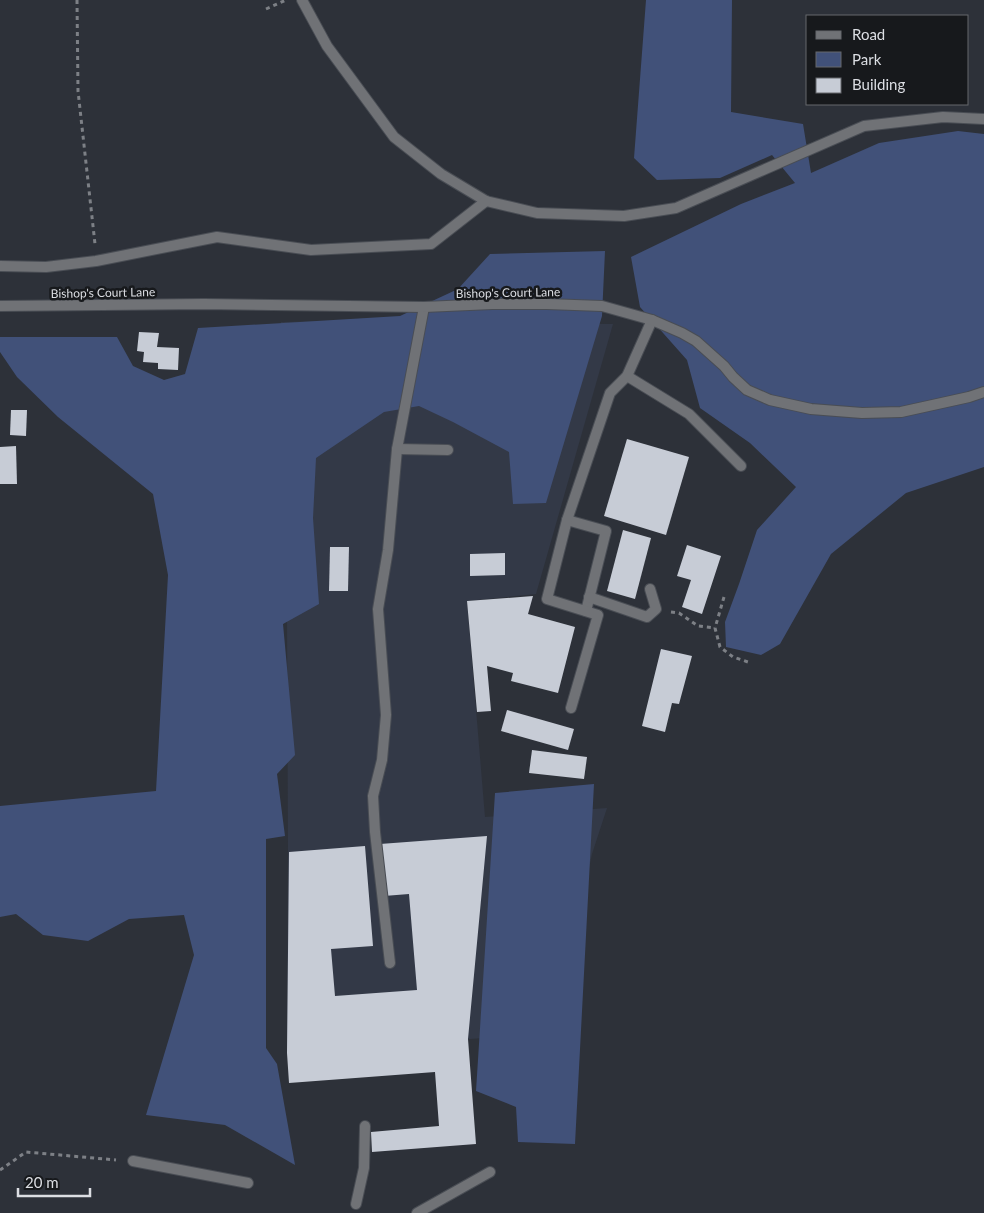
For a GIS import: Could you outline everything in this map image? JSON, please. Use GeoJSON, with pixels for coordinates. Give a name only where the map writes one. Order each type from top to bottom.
{"type":"FeatureCollection","features":[{"type":"Feature","properties":{"kind":"street"},"geometry":{"type":"LineString","coordinates":[[302,0],[327,46],[394,137],[441,174],[486,201],[537,212],[624,216],[676,208],[864,126],[943,117],[984,119]]}},
{"type":"Feature","properties":{"kind":"street"},"geometry":{"type":"LineString","coordinates":[[0,266],[46,267],[96,261],[217,237],[311,250],[431,244],[486,201]]}},
{"type":"Feature","properties":{"kind":"street","name":"Bishop's Court Lane"},"geometry":{"type":"LineString","coordinates":[[0,306],[204,304],[424,308],[501,304],[602,306],[652,320],[682,333],[696,341],[747,390],[770,400],[811,408],[854,412],[902,412],[984,392]]}},
{"type":"Feature","properties":{"kind":"street"},"geometry":{"type":"LineString","coordinates":[[390,963],[375,832],[373,796],[382,760],[386,715],[378,609],[388,550],[397,448],[424,308]]}},
{"type":"Feature","properties":{"kind":"street"},"geometry":{"type":"LineString","coordinates":[[571,708],[598,615],[547,599],[567,520],[610,393],[627,376],[652,320]]}},
{"type":"Feature","properties":{"kind":"street"},"geometry":{"type":"LineString","coordinates":[[627,376],[689,414],[740,466]]}},
{"type":"Feature","properties":{"kind":"street"},"geometry":{"type":"LineString","coordinates":[[397,448],[448,450]]}},
{"type":"Feature","properties":{"kind":"street"},"geometry":{"type":"LineString","coordinates":[[567,520],[606,531],[586,611]]}},
{"type":"Feature","properties":{"kind":"street"},"geometry":{"type":"LineString","coordinates":[[589,597],[646,617],[656,608],[650,589]]}},
{"type":"Feature","properties":{"kind":"street"},"geometry":{"type":"LineString","coordinates":[[356,1204],[364,1168],[365,1126]]}},
{"type":"Feature","properties":{"kind":"street"},"geometry":{"type":"LineString","coordinates":[[133,1161],[248,1183]]}},
{"type":"Feature","properties":{"kind":"street"},"geometry":{"type":"LineString","coordinates":[[417,1213],[490,1172]]}},
{"type":"Feature","properties":{"kind":"path"},"geometry":{"type":"LineString","coordinates":[[78,0],[78,91],[96,261]]}},
{"type":"Feature","properties":{"kind":"path"},"geometry":{"type":"LineString","coordinates":[[266,10],[287,0]]}},
{"type":"Feature","properties":{"kind":"path"},"geometry":{"type":"LineString","coordinates":[[724,597],[715,628],[720,647],[733,657],[751,664]]}},
{"type":"Feature","properties":{"kind":"path"},"geometry":{"type":"LineString","coordinates":[[656,608],[679,614],[698,626],[715,628]]}},
{"type":"Feature","properties":{"kind":"path"},"geometry":{"type":"LineString","coordinates":[[0,1170],[26,1152],[133,1161]]}},
{"type":"Feature","properties":{"kind":"shaded area"},"geometry":{"type":"Polygon","coordinates":[[[392,320],[613,324],[536,594],[467,601],[485,817],[607,808],[592,854],[577,927],[579,1030],[287,1054],[287,614],[281,509],[281,322],[392,320]]]}},
{"type":"Feature","properties":{"kind":"green space"},"geometry":{"type":"Polygon","coordinates":[[[646,0],[732,0],[731,112],[803,124],[811,173],[879,143],[958,131],[984,134],[984,467],[906,493],[831,554],[780,644],[761,655],[726,647],[725,622],[757,530],[796,487],[750,443],[700,408],[687,360],[640,307],[631,257],[741,204],[795,183],[772,155],[720,178],[657,180],[634,158],[646,0]]]}},
{"type":"Feature","properties":{"kind":"green space"},"geometry":{"type":"Polygon","coordinates":[[[605,251],[602,316],[546,503],[513,504],[509,452],[419,406],[384,412],[316,458],[313,518],[319,604],[283,624],[295,755],[277,774],[285,836],[266,839],[266,1048],[277,1064],[295,1165],[225,1125],[146,1115],[194,955],[184,915],[129,919],[88,941],[43,935],[16,914],[0,917],[0,806],[156,791],[168,575],[153,494],[58,417],[17,377],[0,352],[0,337],[117,337],[133,366],[164,380],[185,374],[198,328],[400,316],[458,289],[490,254],[605,251]]]}},
{"type":"Feature","properties":{"kind":"green space"},"geometry":{"type":"Polygon","coordinates":[[[594,784],[575,1144],[518,1142],[516,1107],[476,1091],[495,793],[594,784]]]}},
{"type":"Feature","properties":{"kind":"building"},"geometry":{"type":"Polygon","coordinates":[[[139,332],[159,333],[157,347],[179,348],[178,370],[158,369],[158,363],[143,362],[144,352],[137,351],[139,332]]]}},
{"type":"Feature","properties":{"kind":"building"},"geometry":{"type":"Polygon","coordinates":[[[11,410],[27,410],[26,436],[10,435],[11,410]]]}},
{"type":"Feature","properties":{"kind":"building"},"geometry":{"type":"Polygon","coordinates":[[[627,439],[689,457],[666,535],[604,516],[627,439]]]}},
{"type":"Feature","properties":{"kind":"building"},"geometry":{"type":"Polygon","coordinates":[[[16,446],[17,484],[0,484],[0,447],[16,446]]]}},
{"type":"Feature","properties":{"kind":"building"},"geometry":{"type":"Polygon","coordinates":[[[623,530],[651,538],[635,599],[607,591],[623,530]]]}},
{"type":"Feature","properties":{"kind":"building"},"geometry":{"type":"Polygon","coordinates":[[[687,545],[721,556],[702,614],[682,607],[691,580],[677,576],[687,545]]]}},
{"type":"Feature","properties":{"kind":"building"},"geometry":{"type":"Polygon","coordinates":[[[330,547],[349,547],[348,591],[329,591],[330,547]]]}},
{"type":"Feature","properties":{"kind":"building"},"geometry":{"type":"Polygon","coordinates":[[[505,553],[505,575],[470,576],[470,554],[505,553]]]}},
{"type":"Feature","properties":{"kind":"building"},"geometry":{"type":"Polygon","coordinates":[[[533,596],[528,614],[575,627],[558,693],[511,681],[513,673],[487,666],[491,711],[477,712],[467,601],[533,596]]]}},
{"type":"Feature","properties":{"kind":"building"},"geometry":{"type":"Polygon","coordinates":[[[661,649],[692,656],[679,704],[672,703],[665,732],[642,726],[661,649]]]}},
{"type":"Feature","properties":{"kind":"building"},"geometry":{"type":"Polygon","coordinates":[[[507,710],[574,729],[568,750],[501,731],[507,710]]]}},
{"type":"Feature","properties":{"kind":"building"},"geometry":{"type":"Polygon","coordinates":[[[532,750],[587,757],[584,779],[529,773],[532,750]]]}},
{"type":"Feature","properties":{"kind":"building"},"geometry":{"type":"Polygon","coordinates":[[[487,836],[468,1039],[476,1144],[372,1152],[371,1132],[439,1126],[435,1072],[289,1083],[287,1053],[289,852],[365,846],[373,946],[331,949],[335,996],[417,990],[409,894],[384,896],[380,844],[487,836]]]}}]}
